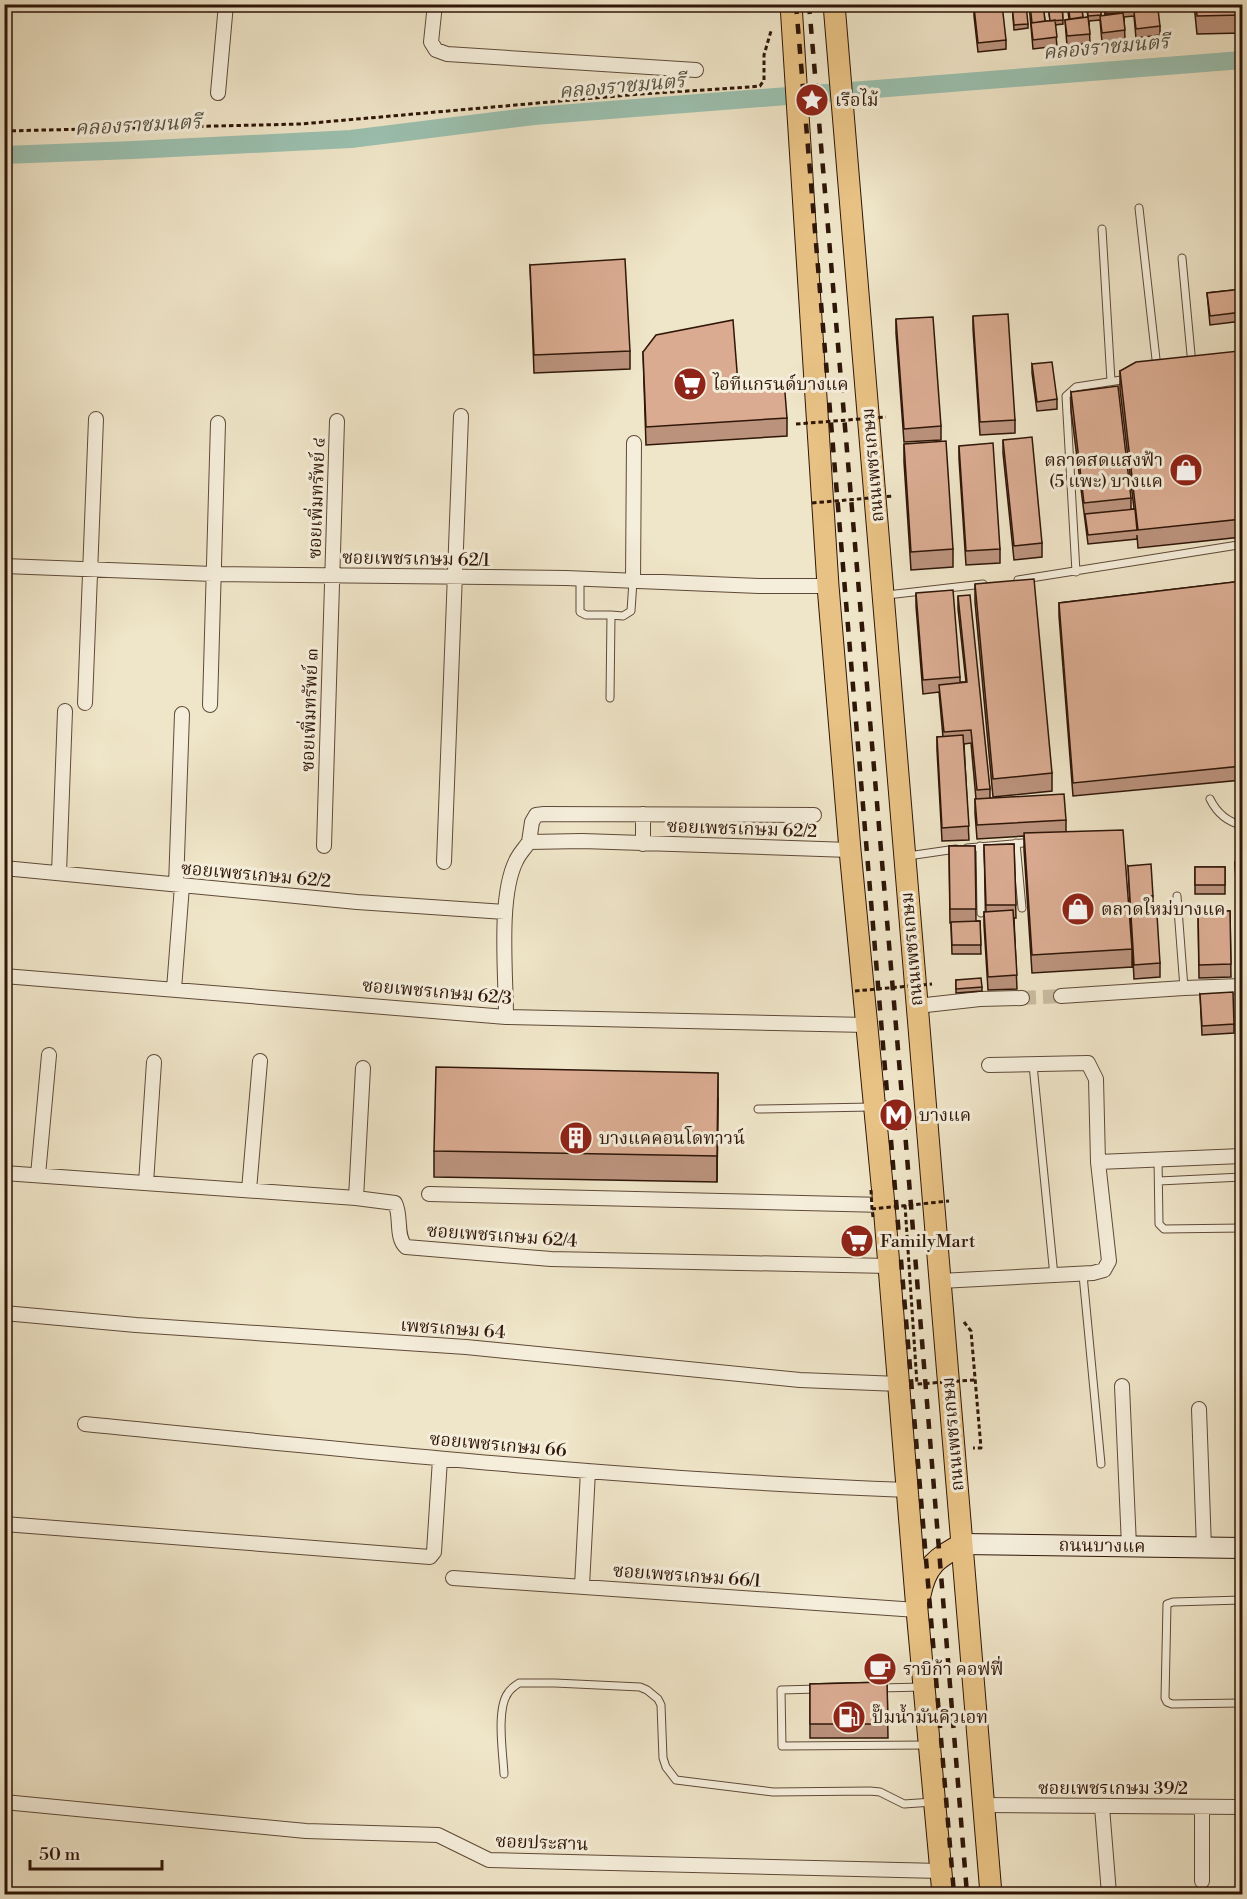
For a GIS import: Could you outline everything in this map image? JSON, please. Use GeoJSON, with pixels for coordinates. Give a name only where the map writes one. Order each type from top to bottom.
{"type":"FeatureCollection","features":[{"type":"Feature","properties":{"kind":"main road"},"geometry":{"type":"LineString","coordinates":[[791,4],[828,586],[943,1894]]}},
{"type":"Feature","properties":{"kind":"main road","name":"ถนนเพชรเกษม"},"geometry":{"type":"LineString","coordinates":[[834,4],[991,1894]]}},
{"type":"Feature","properties":{"kind":"main road"},"geometry":{"type":"LineString","coordinates":[[917,1610],[927,1571],[934,1563],[962,1544]]}},
{"type":"Feature","properties":{"kind":"main road","name":"ถนนบางแค"},"geometry":{"type":"LineString","coordinates":[[962,1544],[1242,1548]]}},
{"type":"Feature","properties":{"kind":"street"},"geometry":{"type":"LineString","coordinates":[[218,93],[226,4]]}},
{"type":"Feature","properties":{"kind":"street"},"geometry":{"type":"LineString","coordinates":[[435,4],[431,42],[436,50],[447,54],[696,70]]}},
{"type":"Feature","properties":{"kind":"street"},"geometry":{"type":"LineString","coordinates":[[444,862],[460,416]]}},
{"type":"Feature","properties":{"kind":"street"},"geometry":{"type":"LineString","coordinates":[[85,703],[96,419]]}},
{"type":"Feature","properties":{"kind":"street","name":"ซอยเพิ่มทรัพย์ ๔"},"geometry":{"type":"LineString","coordinates":[[332,576],[337,421]]}},
{"type":"Feature","properties":{"kind":"street"},"geometry":{"type":"LineString","coordinates":[[210,705],[218,423]]}},
{"type":"Feature","properties":{"kind":"street"},"geometry":{"type":"LineString","coordinates":[[633,580],[634,443]]}},
{"type":"Feature","properties":{"kind":"street","name":"ซอยเพชรเกษม 62/1"},"geometry":{"type":"LineString","coordinates":[[4,566],[213,574],[633,580],[759,586],[828,586]]}},
{"type":"Feature","properties":{"kind":"street","name":"ซอยเพิ่มทรัพย์ ๓"},"geometry":{"type":"LineString","coordinates":[[324,846],[332,576]]}},
{"type":"Feature","properties":{"kind":"street"},"geometry":{"type":"LineString","coordinates":[[59,873],[65,711]]}},
{"type":"Feature","properties":{"kind":"street"},"geometry":{"type":"LineString","coordinates":[[174,989],[179,886],[182,714]]}},
{"type":"Feature","properties":{"kind":"street"},"geometry":{"type":"LineString","coordinates":[[580,814],[582,841]]}},
{"type":"Feature","properties":{"kind":"street"},"geometry":{"type":"LineString","coordinates":[[643,814],[644,844]]}},
{"type":"Feature","properties":{"kind":"street"},"geometry":{"type":"LineString","coordinates":[[506,1017],[505,912],[508,886],[516,861],[529,842],[532,822],[536,815],[814,814]]}},
{"type":"Feature","properties":{"kind":"street","name":"ซอยเพชรเกษม 62/2"},"geometry":{"type":"LineString","coordinates":[[529,842],[582,841],[850,850]]}},
{"type":"Feature","properties":{"kind":"street","name":"ซอยเพชรเกษม 62/2"},"geometry":{"type":"LineString","coordinates":[[4,868],[357,902],[505,912]]}},
{"type":"Feature","properties":{"kind":"street","name":"ซอยเพชรเกษม 62/3"},"geometry":{"type":"LineString","coordinates":[[4,975],[506,1017],[867,1025]]}},
{"type":"Feature","properties":{"kind":"street"},"geometry":{"type":"LineString","coordinates":[[1061,996],[1242,986]]}},
{"type":"Feature","properties":{"kind":"street"},"geometry":{"type":"LineString","coordinates":[[917,1006],[980,999],[1022,998]]}},
{"type":"Feature","properties":{"kind":"street"},"geometry":{"type":"LineString","coordinates":[[38,1176],[49,1055]]}},
{"type":"Feature","properties":{"kind":"street"},"geometry":{"type":"LineString","coordinates":[[249,1190],[260,1061]]}},
{"type":"Feature","properties":{"kind":"street"},"geometry":{"type":"LineString","coordinates":[[146,1183],[154,1062]]}},
{"type":"Feature","properties":{"kind":"street"},"geometry":{"type":"LineString","coordinates":[[940,1281],[1083,1275],[1104,1270],[1109,1261],[1098,1162],[1096,1079],[1088,1063],[989,1065]]}},
{"type":"Feature","properties":{"kind":"street"},"geometry":{"type":"LineString","coordinates":[[356,1198],[363,1068]]}},
{"type":"Feature","properties":{"kind":"street"},"geometry":{"type":"LineString","coordinates":[[1098,1162],[1242,1156]]}},
{"type":"Feature","properties":{"kind":"street","name":"ซอยเพชรเกษม 62/4"},"geometry":{"type":"LineString","coordinates":[[4,1173],[356,1198],[397,1205],[401,1239],[406,1247],[551,1258],[889,1266]]}},
{"type":"Feature","properties":{"kind":"street"},"geometry":{"type":"LineString","coordinates":[[429,1194],[881,1205]]}},
{"type":"Feature","properties":{"kind":"street","name":"เพชรเกษม 64"},"geometry":{"type":"LineString","coordinates":[[4,1314],[466,1347],[800,1380],[899,1384]]}},
{"type":"Feature","properties":{"kind":"street"},"geometry":{"type":"LineString","coordinates":[[1122,1386],[1130,1546]]}},
{"type":"Feature","properties":{"kind":"street"},"geometry":{"type":"LineString","coordinates":[[1199,1409],[1204,1548]]}},
{"type":"Feature","properties":{"kind":"street","name":"ซอยเพชรเกษม 66"},"geometry":{"type":"LineString","coordinates":[[86,1424],[440,1459],[588,1471],[713,1481],[908,1490]]}},
{"type":"Feature","properties":{"kind":"street"},"geometry":{"type":"LineString","coordinates":[[4,1524],[430,1557],[434,1552],[440,1459]]}},
{"type":"Feature","properties":{"kind":"street"},"geometry":{"type":"LineString","coordinates":[[582,1586],[588,1471]]}},
{"type":"Feature","properties":{"kind":"street","name":"ซอยเพชรเกษม 66/1"},"geometry":{"type":"LineString","coordinates":[[453,1578],[917,1610]]}},
{"type":"Feature","properties":{"kind":"street","name":"ซอยประสาน"},"geometry":{"type":"LineString","coordinates":[[4,1802],[306,1831],[438,1835],[489,1860],[941,1871]]}},
{"type":"Feature","properties":{"kind":"street","name":"ซอยเพชรเกษม 39/2"},"geometry":{"type":"LineString","coordinates":[[984,1805],[1242,1807]]}},
{"type":"Feature","properties":{"kind":"street"},"geometry":{"type":"LineString","coordinates":[[1102,1807],[1109,1894]]}},
{"type":"Feature","properties":{"kind":"street"},"geometry":{"type":"LineString","coordinates":[[1202,1807],[1202,1881]]}},
{"type":"Feature","properties":{"kind":"lane"},"geometry":{"type":"LineString","coordinates":[[1139,208],[1157,374],[1169,372]]}},
{"type":"Feature","properties":{"kind":"lane"},"geometry":{"type":"LineString","coordinates":[[1102,229],[1111,381]]}},
{"type":"Feature","properties":{"kind":"lane"},"geometry":{"type":"LineString","coordinates":[[1182,258],[1192,368]]}},
{"type":"Feature","properties":{"kind":"lane"},"geometry":{"type":"LineString","coordinates":[[1180,370],[1203,368]]}},
{"type":"Feature","properties":{"kind":"lane"},"geometry":{"type":"LineString","coordinates":[[1076,572],[1065,396],[1076,387],[1134,378]]}},
{"type":"Feature","properties":{"kind":"lane"},"geometry":{"type":"LineString","coordinates":[[1008,582],[1238,545],[1242,538]]}},
{"type":"Feature","properties":{"kind":"lane"},"geometry":{"type":"LineString","coordinates":[[580,579],[580,612],[586,615],[623,616],[628,615],[631,611],[633,580]]}},
{"type":"Feature","properties":{"kind":"lane"},"geometry":{"type":"LineString","coordinates":[[884,595],[997,583]]}},
{"type":"Feature","properties":{"kind":"lane"},"geometry":{"type":"LineString","coordinates":[[610,615],[610,698]]}},
{"type":"Feature","properties":{"kind":"lane"},"geometry":{"type":"LineString","coordinates":[[1210,799],[1216,811],[1232,823],[1242,825]]}},
{"type":"Feature","properties":{"kind":"lane"},"geometry":{"type":"LineString","coordinates":[[905,856],[980,846],[1047,841]]}},
{"type":"Feature","properties":{"kind":"lane"},"geometry":{"type":"LineString","coordinates":[[1017,843],[1022,908]]}},
{"type":"Feature","properties":{"kind":"lane"},"geometry":{"type":"LineString","coordinates":[[980,846],[981,913]]}},
{"type":"Feature","properties":{"kind":"lane"},"geometry":{"type":"LineString","coordinates":[[1177,896],[1184,988]]}},
{"type":"Feature","properties":{"kind":"lane"},"geometry":{"type":"LineString","coordinates":[[1033,1065],[1054,1276]]}},
{"type":"Feature","properties":{"kind":"lane"},"geometry":{"type":"LineString","coordinates":[[758,1109],[875,1107]]}},
{"type":"Feature","properties":{"kind":"lane"},"geometry":{"type":"LineString","coordinates":[[1158,1159],[1159,1224],[1164,1229],[1242,1228]]}},
{"type":"Feature","properties":{"kind":"lane"},"geometry":{"type":"LineString","coordinates":[[1159,1182],[1242,1177]]}},
{"type":"Feature","properties":{"kind":"lane"},"geometry":{"type":"LineString","coordinates":[[1083,1275],[1101,1464]]}},
{"type":"Feature","properties":{"kind":"lane"},"geometry":{"type":"LineString","coordinates":[[1242,1600],[1167,1604],[1165,1698],[1172,1704],[1242,1703]]}},
{"type":"Feature","properties":{"kind":"lane"},"geometry":{"type":"LineString","coordinates":[[504,1774],[502,1718],[504,1703],[507,1693],[519,1683],[640,1687],[655,1696],[661,1705],[663,1758],[666,1767],[676,1780],[773,1792],[880,1792],[904,1804],[935,1802]]}},
{"type":"Feature","properties":{"kind":"lane"},"geometry":{"type":"LineString","coordinates":[[871,1688],[924,1687]]}},
{"type":"Feature","properties":{"kind":"lane"},"geometry":{"type":"LineString","coordinates":[[826,1689],[781,1690],[782,1746],[930,1745]]}},
{"type":"Feature","properties":{"kind":"path"},"geometry":{"type":"LineString","coordinates":[[4,131],[301,124],[640,94],[760,86],[764,80],[764,55],[771,31]]}},
{"type":"Feature","properties":{"kind":"path"},"geometry":{"type":"LineString","coordinates":[[796,424],[886,417]]}},
{"type":"Feature","properties":{"kind":"path"},"geometry":{"type":"LineString","coordinates":[[813,503],[893,496]]}},
{"type":"Feature","properties":{"kind":"path"},"geometry":{"type":"LineString","coordinates":[[855,992],[932,984]]}},
{"type":"Feature","properties":{"kind":"path"},"geometry":{"type":"LineString","coordinates":[[949,1201],[881,1205],[917,1383],[975,1380]]}},
{"type":"Feature","properties":{"kind":"path"},"geometry":{"type":"LineString","coordinates":[[964,1322],[971,1331],[981,1448],[973,1448]]}},
{"type":"Feature","properties":{"kind":"building"},"geometry":{"type":"Polygon","coordinates":[[[1002,4],[1006,40],[978,43],[974,7],[1002,4]]]}},
{"type":"Feature","properties":{"kind":"building"},"geometry":{"type":"Polygon","coordinates":[[[1012,4],[1026,4],[1028,24],[1014,25],[1012,4]]]}},
{"type":"Feature","properties":{"kind":"building"},"geometry":{"type":"Polygon","coordinates":[[[1030,4],[1043,4],[1045,21],[1032,23],[1030,4]]]}},
{"type":"Feature","properties":{"kind":"building"},"geometry":{"type":"Polygon","coordinates":[[[1048,4],[1062,4],[1063,20],[1050,21],[1048,4]]]}},
{"type":"Feature","properties":{"kind":"building"},"geometry":{"type":"Polygon","coordinates":[[[1068,4],[1081,4],[1083,17],[1070,19],[1068,4]]]}},
{"type":"Feature","properties":{"kind":"building"},"geometry":{"type":"Polygon","coordinates":[[[1087,4],[1100,4],[1101,15],[1088,16],[1087,4]]]}},
{"type":"Feature","properties":{"kind":"building"},"geometry":{"type":"Polygon","coordinates":[[[1104,4],[1118,4],[1119,13],[1106,14],[1104,4]]]}},
{"type":"Feature","properties":{"kind":"building"},"geometry":{"type":"Polygon","coordinates":[[[1121,4],[1135,4],[1136,11],[1122,12],[1121,4]]]}},
{"type":"Feature","properties":{"kind":"building"},"geometry":{"type":"Polygon","coordinates":[[[1196,4],[1242,4],[1242,15],[1197,16],[1196,4]]]}},
{"type":"Feature","properties":{"kind":"building"},"geometry":{"type":"Polygon","coordinates":[[[1158,9],[1160,26],[1136,29],[1134,12],[1158,9]]]}},
{"type":"Feature","properties":{"kind":"building"},"geometry":{"type":"Polygon","coordinates":[[[1123,13],[1125,30],[1102,33],[1100,16],[1123,13]]]}},
{"type":"Feature","properties":{"kind":"building"},"geometry":{"type":"Polygon","coordinates":[[[1088,17],[1090,34],[1067,36],[1065,20],[1088,17]]]}},
{"type":"Feature","properties":{"kind":"building"},"geometry":{"type":"Polygon","coordinates":[[[1055,20],[1057,37],[1033,40],[1031,23],[1055,20]]]}},
{"type":"Feature","properties":{"kind":"building"},"geometry":{"type":"Polygon","coordinates":[[[625,259],[630,351],[534,355],[530,265],[625,259]]]}},
{"type":"Feature","properties":{"kind":"building"},"geometry":{"type":"Polygon","coordinates":[[[1242,289],[1242,312],[1210,316],[1207,293],[1242,289]]]}},
{"type":"Feature","properties":{"kind":"building"},"geometry":{"type":"Polygon","coordinates":[[[1008,314],[1015,420],[980,422],[973,316],[1008,314]]]}},
{"type":"Feature","properties":{"kind":"building"},"geometry":{"type":"Polygon","coordinates":[[[933,317],[941,426],[904,429],[896,319],[933,317]]]}},
{"type":"Feature","properties":{"kind":"building","name":"ไอทีแกรนด์บางแค"},"geometry":{"type":"Polygon","coordinates":[[[733,320],[738,384],[784,380],[787,418],[646,427],[643,352],[656,335],[733,320]]]}},
{"type":"Feature","properties":{"kind":"building","name":"ตลาดสดแสงฟ้า (5 แพะ) บางแค"},"geometry":{"type":"Polygon","coordinates":[[[1239,351],[1242,385],[1242,519],[1138,530],[1120,371],[1136,362],[1239,351]]]}},
{"type":"Feature","properties":{"kind":"building"},"geometry":{"type":"Polygon","coordinates":[[[1052,362],[1057,399],[1037,402],[1032,364],[1052,362]]]}},
{"type":"Feature","properties":{"kind":"building"},"geometry":{"type":"Polygon","coordinates":[[[1118,386],[1131,498],[1084,503],[1071,392],[1118,386]]]}},
{"type":"Feature","properties":{"kind":"building"},"geometry":{"type":"Polygon","coordinates":[[[1032,437],[1042,543],[1014,546],[1003,440],[1032,437]]]}},
{"type":"Feature","properties":{"kind":"building"},"geometry":{"type":"Polygon","coordinates":[[[946,441],[953,549],[911,552],[904,444],[946,441]]]}},
{"type":"Feature","properties":{"kind":"building"},"geometry":{"type":"Polygon","coordinates":[[[993,443],[1000,549],[966,551],[959,446],[993,443]]]}},
{"type":"Feature","properties":{"kind":"building"},"geometry":{"type":"Polygon","coordinates":[[[1135,509],[1137,530],[1088,535],[1085,514],[1135,509]]]}},
{"type":"Feature","properties":{"kind":"building"},"geometry":{"type":"Polygon","coordinates":[[[1034,579],[1052,773],[993,779],[975,584],[1034,579]]]}},
{"type":"Feature","properties":{"kind":"building"},"geometry":{"type":"Polygon","coordinates":[[[1242,581],[1242,766],[1073,783],[1059,603],[1242,581]]]}},
{"type":"Feature","properties":{"kind":"building"},"geometry":{"type":"Polygon","coordinates":[[[953,590],[960,677],[923,680],[916,593],[953,590]]]}},
{"type":"Feature","properties":{"kind":"building"},"geometry":{"type":"Polygon","coordinates":[[[970,595],[990,789],[977,790],[971,730],[944,732],[939,685],[967,682],[958,596],[970,595]]]}},
{"type":"Feature","properties":{"kind":"building"},"geometry":{"type":"Polygon","coordinates":[[[963,735],[969,826],[942,828],[937,737],[963,735]]]}},
{"type":"Feature","properties":{"kind":"building"},"geometry":{"type":"Polygon","coordinates":[[[1064,794],[1066,820],[977,825],[975,799],[1064,794]]]}},
{"type":"Feature","properties":{"kind":"building","name":"ตลาดใหม่บางแค"},"geometry":{"type":"Polygon","coordinates":[[[1123,830],[1132,949],[1032,955],[1024,833],[1123,830]]]}},
{"type":"Feature","properties":{"kind":"building"},"geometry":{"type":"Polygon","coordinates":[[[1014,844],[1016,905],[986,905],[984,845],[1014,844]]]}},
{"type":"Feature","properties":{"kind":"building"},"geometry":{"type":"Polygon","coordinates":[[[949,846],[975,846],[976,909],[950,909],[949,846]]]}},
{"type":"Feature","properties":{"kind":"building"},"geometry":{"type":"Polygon","coordinates":[[[1235,862],[1242,862],[1242,893],[1237,893],[1235,862]]]}},
{"type":"Feature","properties":{"kind":"building"},"geometry":{"type":"Polygon","coordinates":[[[1151,864],[1153,896],[1144,896],[1145,916],[1157,915],[1160,963],[1134,965],[1128,866],[1151,864]]]}},
{"type":"Feature","properties":{"kind":"building"},"geometry":{"type":"Polygon","coordinates":[[[1195,867],[1225,867],[1225,885],[1195,885],[1195,867]]]}},
{"type":"Feature","properties":{"kind":"building"},"geometry":{"type":"Polygon","coordinates":[[[1236,904],[1242,904],[1242,962],[1237,962],[1236,904]]]}},
{"type":"Feature","properties":{"kind":"building"},"geometry":{"type":"Polygon","coordinates":[[[1013,910],[1017,975],[988,977],[984,912],[1013,910]]]}},
{"type":"Feature","properties":{"kind":"building"},"geometry":{"type":"Polygon","coordinates":[[[1198,911],[1230,911],[1231,964],[1199,965],[1198,911]]]}},
{"type":"Feature","properties":{"kind":"building"},"geometry":{"type":"Polygon","coordinates":[[[980,921],[981,945],[952,945],[951,922],[980,921]]]}},
{"type":"Feature","properties":{"kind":"building"},"geometry":{"type":"Polygon","coordinates":[[[981,978],[982,987],[956,989],[956,980],[981,978]]]}},
{"type":"Feature","properties":{"kind":"building"},"geometry":{"type":"Polygon","coordinates":[[[1233,992],[1234,1024],[1202,1026],[1200,994],[1233,992]]]}},
{"type":"Feature","properties":{"kind":"building","name":"บางแคคอนโดทาวน์"},"geometry":{"type":"Polygon","coordinates":[[[436,1067],[718,1073],[717,1156],[434,1151],[436,1067]]]}},
{"type":"Feature","properties":{"kind":"building","name":"ปั๊มน้ำมันคิวเอท"},"geometry":{"type":"Polygon","coordinates":[[[887,1682],[888,1724],[810,1724],[810,1684],[887,1682]]]}},
{"type":"Feature","properties":{"kind":"building"},"geometry":{"type":"Polygon","coordinates":[[[841,1889],[841,1894],[774,1894],[774,1890],[841,1889]]]}},
{"type":"Feature","properties":{"kind":"building"},"geometry":{"type":"Polygon","coordinates":[[[715,1892],[715,1894],[666,1894],[666,1893],[715,1892]]]}},
{"type":"Feature","properties":{"kind":"waterway","name":"คลองราชมนตรี"},"geometry":{"type":"LineString","coordinates":[[4,155],[351,139],[534,116],[1242,60]]}},
{"type":"Feature","properties":{"kind":"tunnel"},"geometry":{"type":"LineString","coordinates":[[1022,998],[1061,996]]}},
{"type":"Feature","properties":{"kind":"railway"},"geometry":{"type":"LineString","coordinates":[[796,4],[954,1894]]}},
{"type":"Feature","properties":{"kind":"railway"},"geometry":{"type":"LineString","coordinates":[[809,4],[967,1894]]}},
{"type":"Feature","properties":{"kind":"place","name":"เรือไม้"},"geometry":{"type":"Point","coordinates":[812,100]}},
{"type":"Feature","properties":{"kind":"place","name":"ไอทีแกรนด์บางแค"},"geometry":{"type":"Point","coordinates":[690,384]}},
{"type":"Feature","properties":{"kind":"place","name":"ตลาดสดแสงฟ้า (5 แพะ) บางแค"},"geometry":{"type":"Point","coordinates":[1186,470]}},
{"type":"Feature","properties":{"kind":"place","name":"ตลาดใหม่บางแค"},"geometry":{"type":"Point","coordinates":[1078,909]}},
{"type":"Feature","properties":{"kind":"place","name":"บางแค"},"geometry":{"type":"Point","coordinates":[896,1115]}},
{"type":"Feature","properties":{"kind":"place","name":"บางแคคอนโดทาวน์"},"geometry":{"type":"Point","coordinates":[576,1138]}},
{"type":"Feature","properties":{"kind":"place","name":"FamilyMart"},"geometry":{"type":"Point","coordinates":[857,1241]}},
{"type":"Feature","properties":{"kind":"place","name":"ราบิก้า คอฟฟี่"},"geometry":{"type":"Point","coordinates":[880,1669]}},
{"type":"Feature","properties":{"kind":"place","name":"ปั๊มน้ำมันคิวเอท"},"geometry":{"type":"Point","coordinates":[849,1717]}}]}
